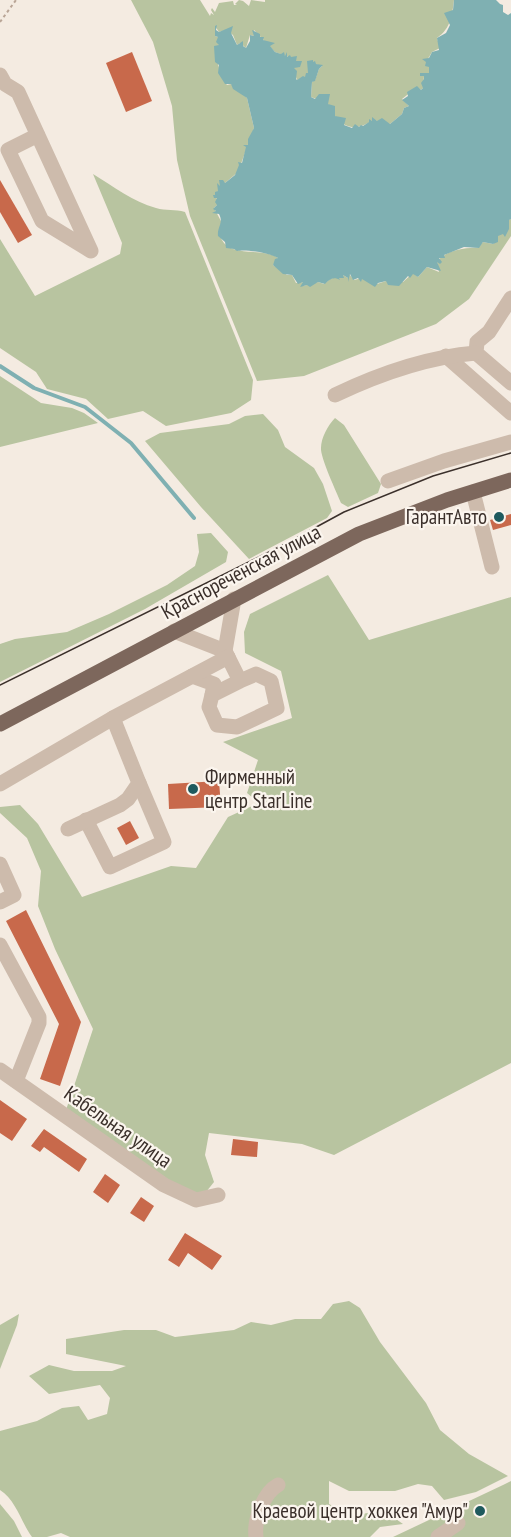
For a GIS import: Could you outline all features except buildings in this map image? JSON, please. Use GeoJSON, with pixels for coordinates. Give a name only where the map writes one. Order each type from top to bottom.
{"type":"FeatureCollection","features":[{"type":"Feature","properties":{"kind":"main road","name":"Краснореченская улица"},"geometry":{"type":"LineString","coordinates":[[0,724],[359,534],[511,480]]}},
{"type":"Feature","properties":{"kind":"street"},"geometry":{"type":"LineString","coordinates":[[0,75],[4,84],[18,92],[38,135],[67,198],[91,251],[42,221],[8,150],[38,135]]}},
{"type":"Feature","properties":{"kind":"street"},"geometry":{"type":"LineString","coordinates":[[476,353],[477,342],[489,332],[511,298]]}},
{"type":"Feature","properties":{"kind":"street"},"geometry":{"type":"LineString","coordinates":[[336,395],[365,381],[446,356],[476,353],[511,383]]}},
{"type":"Feature","properties":{"kind":"street"},"geometry":{"type":"LineString","coordinates":[[446,356],[511,413]]}},
{"type":"Feature","properties":{"kind":"street"},"geometry":{"type":"LineString","coordinates":[[388,481],[444,461],[511,442]]}},
{"type":"Feature","properties":{"kind":"street"},"geometry":{"type":"LineString","coordinates":[[473,492],[492,567]]}},
{"type":"Feature","properties":{"kind":"street"},"geometry":{"type":"LineString","coordinates":[[234,599],[226,654],[240,681]]}},
{"type":"Feature","properties":{"kind":"street"},"geometry":{"type":"LineString","coordinates":[[174,631],[226,654]]}},
{"type":"Feature","properties":{"kind":"street"},"geometry":{"type":"LineString","coordinates":[[0,784],[113,718],[192,676],[226,654]]}},
{"type":"Feature","properties":{"kind":"street"},"geometry":{"type":"LineString","coordinates":[[192,676],[214,684],[209,707],[218,725],[223,727],[237,727],[277,708],[271,681],[256,674],[212,695]]}},
{"type":"Feature","properties":{"kind":"street"},"geometry":{"type":"LineString","coordinates":[[86,820],[110,867],[165,842],[113,718]]}},
{"type":"Feature","properties":{"kind":"street"},"geometry":{"type":"LineString","coordinates":[[68,829],[120,805],[128,799],[139,783]]}},
{"type":"Feature","properties":{"kind":"street"},"geometry":{"type":"LineString","coordinates":[[0,864],[14,895],[0,902]]}},
{"type":"Feature","properties":{"kind":"street"},"geometry":{"type":"LineString","coordinates":[[0,945],[39,1017],[39,1023],[16,1081]]}},
{"type":"Feature","properties":{"kind":"street","name":"Кабельная улица"},"geometry":{"type":"LineString","coordinates":[[0,1070],[164,1185],[196,1200],[219,1196]]}},
{"type":"Feature","properties":{"kind":"street"},"geometry":{"type":"LineString","coordinates":[[256,1537],[259,1511],[271,1488],[278,1485]]}},
{"type":"Feature","properties":{"kind":"street"},"geometry":{"type":"LineString","coordinates":[[438,1537],[458,1523]]}},
{"type":"Feature","properties":{"kind":"path"},"geometry":{"type":"LineString","coordinates":[[0,22],[16,0]]}},
{"type":"Feature","properties":{"kind":"green space"},"geometry":{"type":"Polygon","coordinates":[[[131,0],[200,0],[210,16],[211,13],[214,15],[212,8],[215,12],[219,3],[233,1],[234,5],[237,5],[235,4],[239,0],[249,6],[251,0],[265,2],[265,0],[454,0],[448,26],[437,38],[440,48],[432,52],[426,62],[429,66],[429,73],[424,76],[423,88],[421,90],[417,87],[402,99],[409,106],[404,108],[402,114],[390,124],[373,120],[358,127],[345,125],[335,116],[329,105],[311,97],[312,82],[322,66],[308,62],[309,73],[305,78],[297,80],[293,68],[295,62],[275,52],[254,30],[254,36],[250,35],[246,48],[240,43],[237,45],[233,35],[226,30],[219,32],[215,26],[215,36],[218,37],[219,45],[215,54],[222,78],[227,85],[231,84],[247,98],[254,128],[238,172],[225,183],[220,181],[221,186],[215,196],[217,205],[214,208],[222,223],[220,225],[221,239],[227,245],[240,251],[264,253],[278,258],[273,265],[287,275],[292,275],[296,283],[304,282],[303,286],[318,282],[324,284],[330,279],[343,275],[348,278],[349,274],[354,280],[362,278],[377,284],[386,281],[403,282],[413,273],[418,277],[427,267],[439,272],[437,262],[444,255],[460,249],[478,248],[483,242],[493,244],[498,239],[498,235],[507,230],[508,220],[511,219],[511,236],[469,299],[436,324],[304,376],[257,381],[190,216],[177,160],[172,106],[153,42],[131,0]]]}},
{"type":"Feature","properties":{"kind":"green space"},"geometry":{"type":"Polygon","coordinates":[[[93,174],[131,198],[160,209],[185,212],[253,380],[251,400],[231,413],[166,426],[143,411],[108,419],[86,399],[47,389],[36,372],[0,348],[0,239],[35,296],[120,254],[122,243],[93,174]]]}},
{"type":"Feature","properties":{"kind":"green space"},"geometry":{"type":"Polygon","coordinates":[[[0,376],[41,403],[72,408],[98,423],[0,447],[0,376]]]}},
{"type":"Feature","properties":{"kind":"green space"},"geometry":{"type":"Polygon","coordinates":[[[263,414],[278,430],[285,447],[314,468],[323,484],[332,511],[327,518],[249,559],[145,441],[160,433],[229,424],[245,416],[263,414]]]}},
{"type":"Feature","properties":{"kind":"green space"},"geometry":{"type":"Polygon","coordinates":[[[335,418],[344,425],[381,484],[378,493],[348,507],[341,503],[321,453],[321,444],[327,428],[335,418]]]}},
{"type":"Feature","properties":{"kind":"green space"},"geometry":{"type":"Polygon","coordinates":[[[211,533],[228,552],[226,562],[145,609],[0,682],[0,644],[15,639],[67,632],[167,585],[195,566],[199,552],[197,534],[211,533]]]}},
{"type":"Feature","properties":{"kind":"green space"},"geometry":{"type":"Polygon","coordinates":[[[328,575],[369,640],[511,597],[511,1063],[334,1155],[302,1144],[209,1133],[205,1155],[214,1182],[206,1192],[195,1194],[164,1180],[66,1110],[93,1029],[55,949],[38,906],[41,871],[27,838],[0,813],[0,807],[20,805],[38,824],[82,897],[171,866],[196,868],[228,817],[259,803],[247,793],[258,760],[223,742],[292,718],[281,671],[245,653],[244,632],[250,614],[328,575]]]}},
{"type":"Feature","properties":{"kind":"green space"},"geometry":{"type":"Polygon","coordinates":[[[349,1301],[360,1308],[380,1342],[426,1403],[440,1430],[469,1454],[508,1476],[476,1492],[444,1500],[432,1486],[418,1484],[395,1491],[349,1491],[329,1481],[329,1504],[352,1516],[383,1510],[403,1524],[380,1527],[370,1537],[70,1537],[61,1533],[47,1537],[32,1537],[10,1499],[0,1490],[0,1431],[37,1421],[62,1408],[79,1406],[88,1420],[107,1414],[110,1398],[100,1385],[49,1394],[29,1376],[49,1365],[74,1371],[112,1371],[126,1366],[66,1354],[66,1339],[124,1330],[156,1330],[175,1337],[234,1330],[251,1322],[271,1325],[295,1319],[321,1319],[333,1304],[349,1301]]]}},
{"type":"Feature","properties":{"kind":"green space"},"geometry":{"type":"Polygon","coordinates":[[[19,1314],[17,1325],[0,1369],[0,1325],[19,1314]]]}},
{"type":"Feature","properties":{"kind":"green space","name":"Краевой центр хоккея \"Амур\""},"geometry":{"type":"Polygon","coordinates":[[[511,1481],[511,1537],[393,1537],[503,1485],[511,1481]]]}},
{"type":"Feature","properties":{"kind":"green space"},"geometry":{"type":"Polygon","coordinates":[[[0,1504],[14,1521],[22,1537],[0,1537],[0,1504]]]}},
{"type":"Feature","properties":{"kind":"water"},"geometry":{"type":"Polygon","coordinates":[[[454,0],[496,0],[503,5],[503,12],[508,15],[511,13],[511,219],[505,237],[503,234],[498,236],[498,242],[493,244],[483,242],[479,248],[464,247],[444,255],[445,258],[439,258],[442,262],[440,264],[437,262],[441,271],[427,267],[418,277],[413,274],[410,278],[408,276],[399,286],[388,285],[386,281],[378,283],[375,287],[362,279],[361,282],[358,278],[353,280],[350,274],[348,282],[348,278],[343,275],[344,278],[339,278],[340,280],[334,278],[325,284],[318,282],[310,287],[307,285],[300,287],[303,282],[298,284],[292,275],[283,274],[273,265],[275,259],[278,258],[258,252],[226,248],[225,242],[218,236],[221,223],[219,214],[212,213],[216,211],[213,209],[217,205],[215,202],[217,198],[213,195],[218,191],[217,183],[220,186],[219,180],[225,183],[235,175],[238,162],[242,163],[246,147],[243,145],[248,145],[248,139],[254,128],[247,98],[233,89],[231,84],[225,84],[218,73],[219,65],[215,62],[214,46],[219,45],[216,42],[218,37],[215,36],[215,26],[217,25],[216,30],[219,32],[233,26],[231,33],[237,45],[243,41],[243,46],[246,48],[250,35],[254,36],[252,30],[260,34],[260,37],[264,37],[263,40],[275,43],[270,46],[275,52],[281,54],[284,52],[285,56],[287,52],[287,57],[297,56],[296,61],[302,61],[300,67],[294,68],[297,71],[297,80],[308,73],[307,61],[313,60],[316,64],[323,65],[315,81],[312,82],[311,97],[315,99],[319,94],[330,94],[328,104],[335,106],[335,116],[346,118],[344,125],[352,128],[355,124],[359,127],[363,126],[369,122],[369,119],[372,121],[372,117],[377,121],[382,118],[390,124],[402,114],[404,108],[409,106],[402,100],[408,96],[407,92],[417,86],[421,90],[423,88],[421,83],[424,76],[420,76],[420,73],[429,73],[429,67],[425,66],[426,62],[422,59],[429,58],[432,52],[439,50],[437,38],[446,33],[450,25],[444,13],[453,10],[454,0]]]}},
{"type":"Feature","properties":{"kind":"waterway"},"geometry":{"type":"LineString","coordinates":[[0,366],[34,388],[85,407],[131,443],[194,518]]}},
{"type":"Feature","properties":{"kind":"tram line"},"geometry":{"type":"LineString","coordinates":[[0,685],[285,544],[344,512],[433,476],[511,453]]}},
{"type":"Feature","properties":{"kind":"place","name":"ГарантАвто"},"geometry":{"type":"Point","coordinates":[499,517]}},
{"type":"Feature","properties":{"kind":"place","name":"Фирменный центр StarLine"},"geometry":{"type":"Point","coordinates":[193,789]}},
{"type":"Feature","properties":{"kind":"place","name":"Краевой центр хоккея \"Амур\""},"geometry":{"type":"Point","coordinates":[480,1511]}}]}
